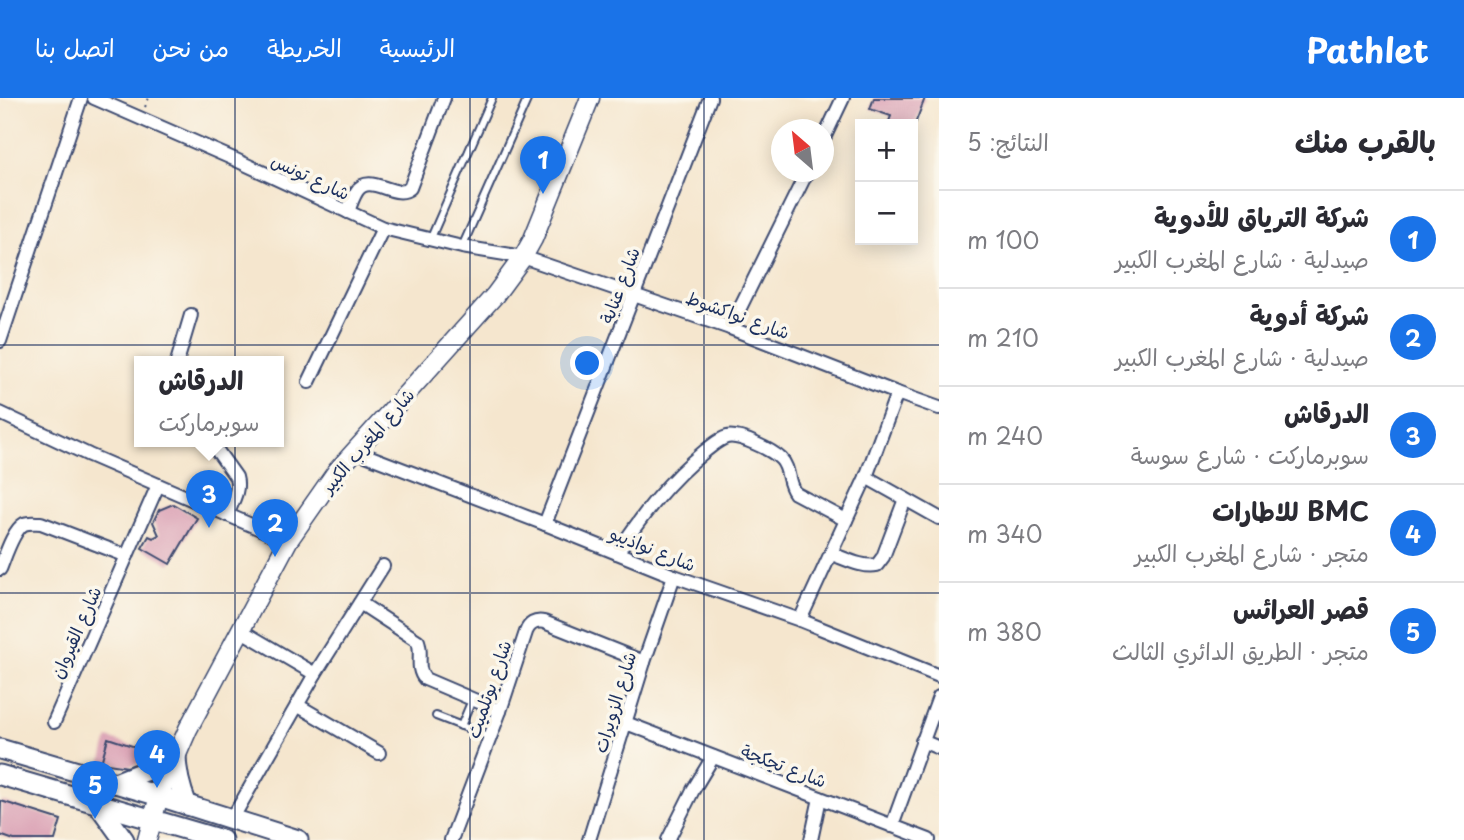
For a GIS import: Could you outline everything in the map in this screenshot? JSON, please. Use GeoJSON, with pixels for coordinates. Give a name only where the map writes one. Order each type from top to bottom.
{"type":"FeatureCollection","features":[{"type":"Feature","properties":{"kind":"main road"},"geometry":{"type":"LineString","coordinates":[[0,749],[298,840]]}},
{"type":"Feature","properties":{"kind":"main road"},"geometry":{"type":"LineString","coordinates":[[115,783],[149,770],[176,754]]}},
{"type":"Feature","properties":{"kind":"main road"},"geometry":{"type":"LineString","coordinates":[[176,754],[176,770],[187,805]]}},
{"type":"Feature","properties":{"kind":"main road"},"geometry":{"type":"LineString","coordinates":[[0,775],[153,820],[178,835],[222,840]]}},
{"type":"Feature","properties":{"kind":"main road"},"geometry":{"type":"LineString","coordinates":[[98,804],[124,840]]}},
{"type":"Feature","properties":{"kind":"street"},"geometry":{"type":"LineString","coordinates":[[0,341],[81,98]]}},
{"type":"Feature","properties":{"kind":"street","name":"شارع تونس"},"geometry":{"type":"LineString","coordinates":[[94,98],[383,228],[461,247],[523,257]]}},
{"type":"Feature","properties":{"kind":"street"},"geometry":{"type":"LineString","coordinates":[[348,212],[357,190],[363,186],[370,184],[400,193],[410,188],[444,98]]}},
{"type":"Feature","properties":{"kind":"street","name":"شارع المغرب الكبير"},"geometry":{"type":"LineString","coordinates":[[148,840],[159,796],[176,754],[288,541],[337,471],[495,295],[523,257],[541,222],[590,98]]}},
{"type":"Feature","properties":{"kind":"street","name":"شارع عنابة"},"geometry":{"type":"LineString","coordinates":[[545,524],[710,98]]}},
{"type":"Feature","properties":{"kind":"street"},"geometry":{"type":"LineString","coordinates":[[833,119],[843,98]]}},
{"type":"Feature","properties":{"kind":"street"},"geometry":{"type":"LineString","coordinates":[[730,328],[802,182]]}},
{"type":"Feature","properties":{"kind":"street"},"geometry":{"type":"LineString","coordinates":[[309,382],[383,228]]}},
{"type":"Feature","properties":{"kind":"street","name":"شارع نواكشوط"},"geometry":{"type":"LineString","coordinates":[[523,257],[730,328],[939,408]]}},
{"type":"Feature","properties":{"kind":"street"},"geometry":{"type":"LineString","coordinates":[[179,356],[191,315]]}},
{"type":"Feature","properties":{"kind":"street"},"geometry":{"type":"LineString","coordinates":[[800,620],[866,477],[897,393]]}},
{"type":"Feature","properties":{"kind":"street"},"geometry":{"type":"LineString","coordinates":[[0,413],[288,541]]}},
{"type":"Feature","properties":{"kind":"street"},"geometry":{"type":"LineString","coordinates":[[617,553],[643,513],[674,478],[719,440],[728,437],[742,438],[779,457],[784,462],[790,486],[795,493],[846,520]]}},
{"type":"Feature","properties":{"kind":"street"},"geometry":{"type":"LineString","coordinates":[[215,447],[237,482],[238,488],[227,515]]}},
{"type":"Feature","properties":{"kind":"street","name":"شارع نواذيبو"},"geometry":{"type":"LineString","coordinates":[[355,451],[674,576],[800,620],[939,676]]}},
{"type":"Feature","properties":{"kind":"street"},"geometry":{"type":"LineString","coordinates":[[866,477],[939,518]]}},
{"type":"Feature","properties":{"kind":"street","name":"شارع القيروان"},"geometry":{"type":"LineString","coordinates":[[54,722],[158,485]]}},
{"type":"Feature","properties":{"kind":"street"},"geometry":{"type":"LineString","coordinates":[[832,554],[863,565],[877,565],[883,557],[905,499]]}},
{"type":"Feature","properties":{"kind":"street"},"geometry":{"type":"LineString","coordinates":[[0,569],[17,530],[25,524],[33,523],[41,523],[127,556]]}},
{"type":"Feature","properties":{"kind":"street"},"geometry":{"type":"LineString","coordinates":[[232,819],[316,674],[383,566]]}},
{"type":"Feature","properties":{"kind":"street","name":"شارع الزويرات"},"geometry":{"type":"LineString","coordinates":[[589,840],[644,662],[674,576]]}},
{"type":"Feature","properties":{"kind":"street"},"geometry":{"type":"LineString","coordinates":[[360,603],[418,641],[419,670],[425,679],[500,711]]}},
{"type":"Feature","properties":{"kind":"street","name":"شارع بوتلميت"},"geometry":{"type":"LineString","coordinates":[[451,840],[500,711],[526,632],[534,622],[555,626],[644,662]]}},
{"type":"Feature","properties":{"kind":"street"},"geometry":{"type":"LineString","coordinates":[[240,629],[316,674]]}},
{"type":"Feature","properties":{"kind":"street"},"geometry":{"type":"LineString","coordinates":[[892,826],[939,696]]}},
{"type":"Feature","properties":{"kind":"street"},"geometry":{"type":"LineString","coordinates":[[298,705],[379,754]]}},
{"type":"Feature","properties":{"kind":"street","name":"شارع تجكجة"},"geometry":{"type":"LineString","coordinates":[[626,723],[929,840]]}},
{"type":"Feature","properties":{"kind":"street"},"geometry":{"type":"LineString","coordinates":[[922,741],[939,748]]}},
{"type":"Feature","properties":{"kind":"street"},"geometry":{"type":"LineString","coordinates":[[668,840],[713,757]]}},
{"type":"Feature","properties":{"kind":"street"},"geometry":{"type":"LineString","coordinates":[[811,840],[820,798]]}},
{"type":"Feature","properties":{"kind":"lane"},"geometry":{"type":"LineString","coordinates":[[430,240],[492,98]]}},
{"type":"Feature","properties":{"kind":"lane"},"geometry":{"type":"LineString","coordinates":[[461,247],[528,98]]}},
{"type":"Feature","properties":{"kind":"lane"},"geometry":{"type":"LineString","coordinates":[[461,726],[472,700]]}},
{"type":"Feature","properties":{"kind":"lane"},"geometry":{"type":"LineString","coordinates":[[436,716],[490,737]]}},
{"type":"Feature","properties":{"kind":"building"},"geometry":{"type":"Polygon","coordinates":[[[874,98],[925,98],[917,119],[890,119],[891,116],[870,109],[874,98]]]}},
{"type":"Feature","properties":{"kind":"building"},"geometry":{"type":"Polygon","coordinates":[[[173,504],[197,518],[170,564],[142,548],[149,536],[153,538],[159,535],[153,522],[159,510],[173,504]]]}},
{"type":"Feature","properties":{"kind":"building"},"geometry":{"type":"Polygon","coordinates":[[[108,738],[157,754],[149,760],[128,767],[101,763],[108,738]]]}},
{"type":"Feature","properties":{"kind":"building"},"geometry":{"type":"Polygon","coordinates":[[[1,801],[61,820],[55,840],[14,840],[0,835],[1,801]]]}},
{"type":"Feature","properties":{"kind":"place","name":"شركة الترياق للأدوية"},"geometry":{"type":"Point","coordinates":[543,194]}},
{"type":"Feature","properties":{"kind":"place","name":"الدرقاش"},"geometry":{"type":"Point","coordinates":[209,528]}},
{"type":"Feature","properties":{"kind":"place","name":"شركة أدوية"},"geometry":{"type":"Point","coordinates":[275,557]}},
{"type":"Feature","properties":{"kind":"place","name":"BMC للاطارات"},"geometry":{"type":"Point","coordinates":[157,788]}},
{"type":"Feature","properties":{"kind":"place","name":"قصر العرائس"},"geometry":{"type":"Point","coordinates":[95,819]}}]}
